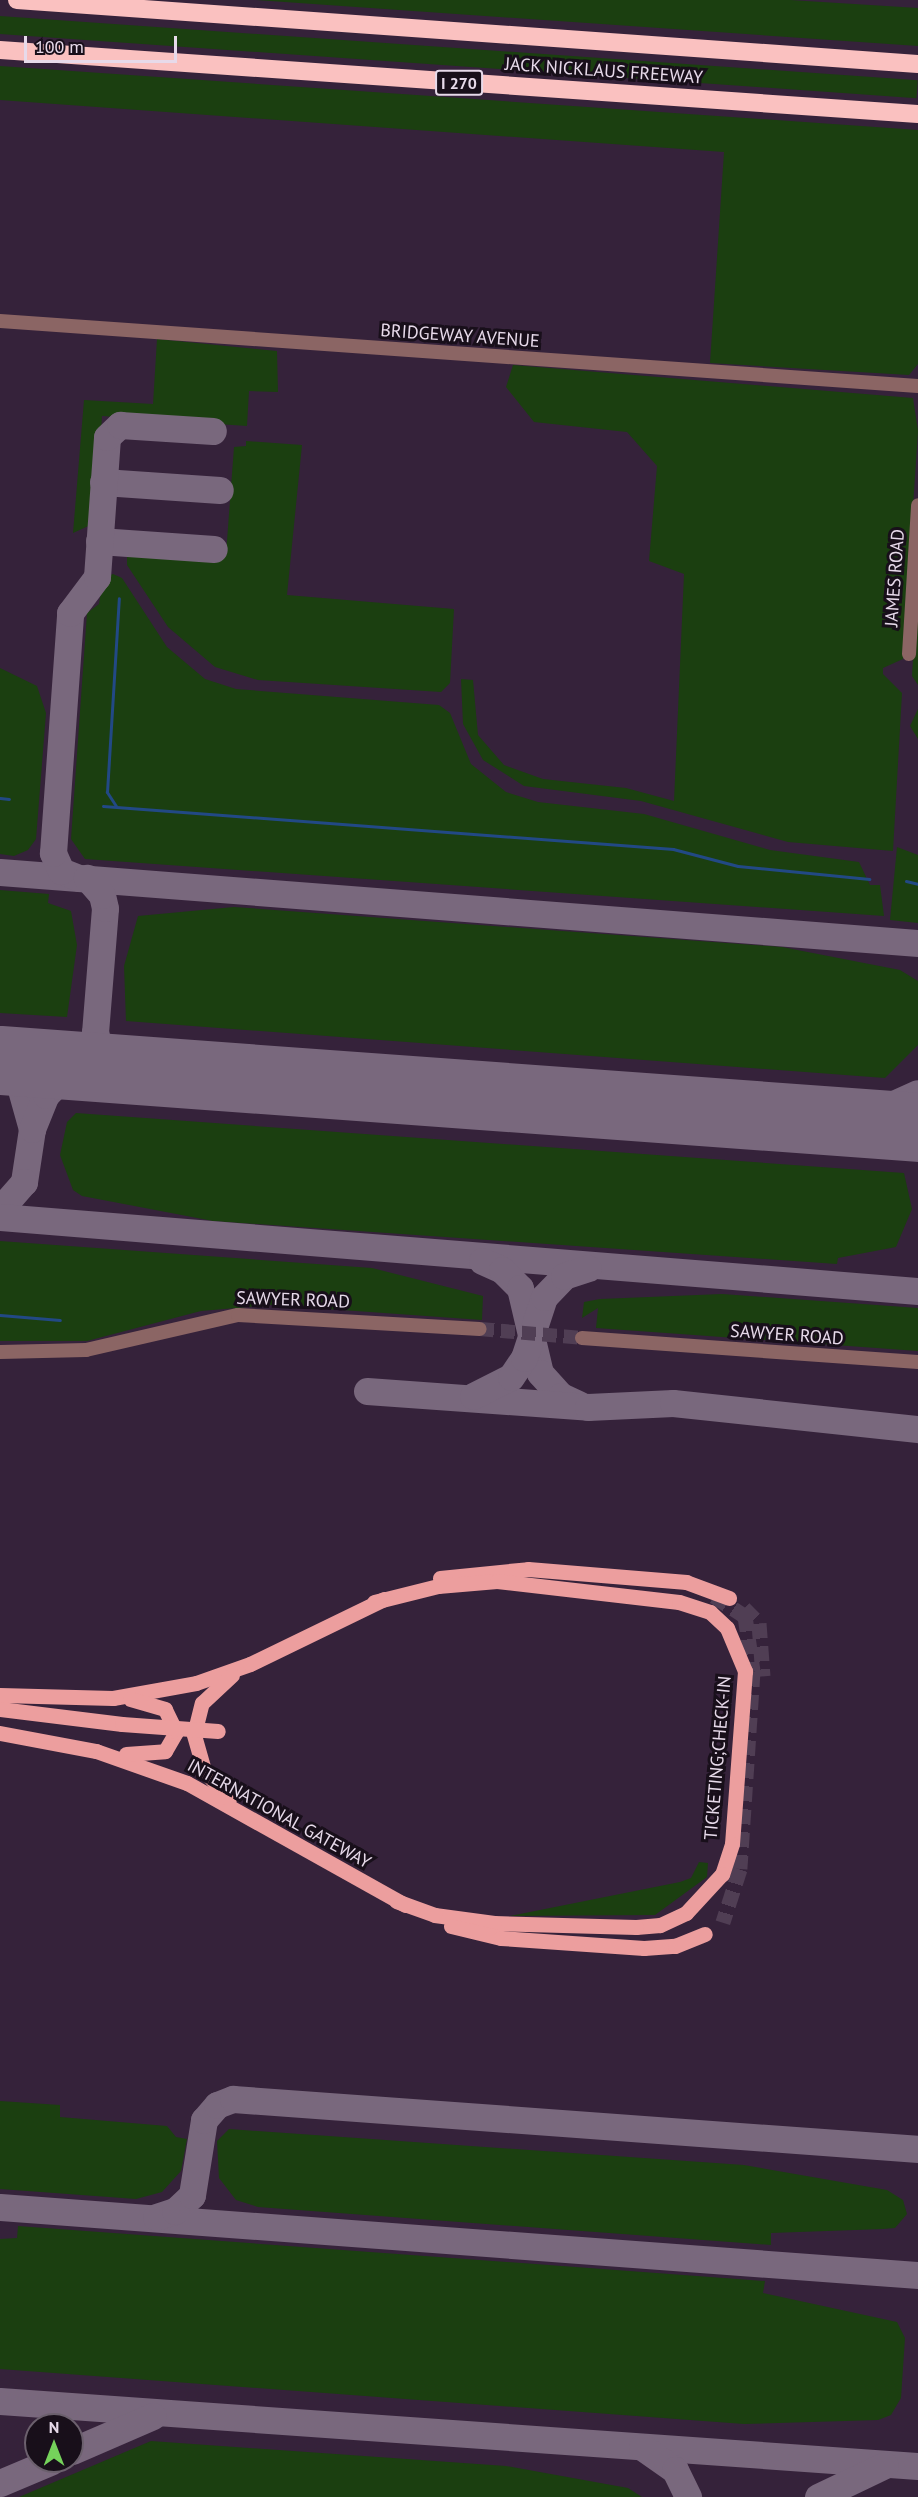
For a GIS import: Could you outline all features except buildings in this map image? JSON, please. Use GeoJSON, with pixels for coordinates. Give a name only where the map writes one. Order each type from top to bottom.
{"type":"FeatureCollection","features":[{"type":"Feature","properties":{"kind":"highway","name":"JACK NICKLAUS FREEWAY"},"geometry":{"type":"LineString","coordinates":[[17,0],[918,64]]}},
{"type":"Feature","properties":{"kind":"highway","name":"JACK NICKLAUS FREEWAY"},"geometry":{"type":"LineString","coordinates":[[0,50],[918,114]]}},
{"type":"Feature","properties":{"kind":"main road"},"geometry":{"type":"LineString","coordinates":[[113,1698],[196,1683],[250,1664],[374,1602],[453,1574],[510,1569],[677,1581],[729,1598]]}},
{"type":"Feature","properties":{"kind":"main road","name":"TICKETING;CHECK-IN"},"geometry":{"type":"LineString","coordinates":[[374,1602],[438,1586],[516,1582],[690,1604],[727,1628],[744,1662],[744,1719],[732,1844],[722,1874],[707,1893],[675,1920],[636,1927],[476,1922],[396,1901]]}},
{"type":"Feature","properties":{"kind":"main road"},"geometry":{"type":"LineString","coordinates":[[244,1813],[208,1776],[194,1734],[206,1699],[250,1664]]}},
{"type":"Feature","properties":{"kind":"main road"},"geometry":{"type":"LineString","coordinates":[[0,1695],[113,1698],[165,1709],[176,1727],[169,1748],[144,1756],[58,1741]]}},
{"type":"Feature","properties":{"kind":"main road"},"geometry":{"type":"LineString","coordinates":[[0,1709],[122,1724],[218,1731]]}},
{"type":"Feature","properties":{"kind":"main road","name":"INTERNATIONAL GATEWAY"},"geometry":{"type":"LineString","coordinates":[[0,1733],[58,1741],[161,1772],[244,1813],[396,1901]]}},
{"type":"Feature","properties":{"kind":"main road"},"geometry":{"type":"LineString","coordinates":[[396,1901],[446,1924],[501,1938],[659,1948],[705,1934]]}},
{"type":"Feature","properties":{"kind":"street","name":"BRIDGEWAY AVENUE"},"geometry":{"type":"LineString","coordinates":[[0,321],[918,386]]}},
{"type":"Feature","properties":{"kind":"street","name":"JAMES ROAD"},"geometry":{"type":"LineString","coordinates":[[909,654],[918,505]]}},
{"type":"Feature","properties":{"kind":"street","name":"SAWYER ROAD"},"geometry":{"type":"LineString","coordinates":[[0,1352],[86,1350],[238,1315],[480,1329]]}},
{"type":"Feature","properties":{"kind":"street","name":"SAWYER ROAD"},"geometry":{"type":"LineString","coordinates":[[582,1338],[918,1362]]}},
{"type":"Feature","properties":{"kind":"green space"},"geometry":{"type":"Polygon","coordinates":[[[256,0],[790,0],[918,8],[918,46],[256,0]]]}},
{"type":"Feature","properties":{"kind":"green space"},"geometry":{"type":"Polygon","coordinates":[[[0,16],[918,80],[917,98],[0,34],[0,16]]]}},
{"type":"Feature","properties":{"kind":"green space"},"geometry":{"type":"Polygon","coordinates":[[[0,66],[918,130],[918,364],[909,375],[710,363],[724,152],[0,100],[0,66]]]}},
{"type":"Feature","properties":{"kind":"green space"},"geometry":{"type":"Polygon","coordinates":[[[157,339],[277,351],[278,392],[249,391],[247,426],[102,416],[95,523],[73,533],[84,400],[153,404],[157,339]]]}},
{"type":"Feature","properties":{"kind":"green space"},"geometry":{"type":"Polygon","coordinates":[[[513,365],[913,398],[918,431],[903,659],[883,668],[883,674],[902,693],[893,851],[788,842],[641,801],[524,786],[483,760],[463,724],[461,679],[473,680],[478,735],[504,765],[543,779],[626,788],[674,801],[684,574],[649,561],[657,466],[627,432],[534,422],[506,387],[513,365]]]}},
{"type":"Feature","properties":{"kind":"green space"},"geometry":{"type":"Polygon","coordinates":[[[246,441],[302,445],[287,595],[454,609],[450,683],[441,692],[258,680],[215,667],[168,627],[127,565],[127,555],[137,549],[226,554],[234,447],[246,446],[246,441]]]}},
{"type":"Feature","properties":{"kind":"green space"},"geometry":{"type":"Polygon","coordinates":[[[113,574],[122,578],[167,647],[205,679],[236,689],[439,705],[450,713],[471,764],[506,792],[538,802],[644,814],[770,850],[859,862],[870,885],[880,885],[884,916],[85,859],[71,839],[87,613],[99,604],[103,578],[113,574]]]}},
{"type":"Feature","properties":{"kind":"green space"},"geometry":{"type":"Polygon","coordinates":[[[918,574],[918,685],[912,676],[918,574]]]}},
{"type":"Feature","properties":{"kind":"green space"},"geometry":{"type":"Polygon","coordinates":[[[0,668],[37,686],[46,713],[36,839],[28,850],[14,856],[0,854],[0,668]]]}},
{"type":"Feature","properties":{"kind":"green space"},"geometry":{"type":"Polygon","coordinates":[[[918,709],[918,739],[910,726],[918,709]]]}},
{"type":"Feature","properties":{"kind":"green space"},"geometry":{"type":"Polygon","coordinates":[[[897,847],[918,855],[918,923],[890,920],[897,847]]]}},
{"type":"Feature","properties":{"kind":"green space"},"geometry":{"type":"Polygon","coordinates":[[[0,890],[49,894],[48,903],[71,911],[77,945],[67,1017],[0,1013],[0,890]]]}},
{"type":"Feature","properties":{"kind":"green space"},"geometry":{"type":"Polygon","coordinates":[[[234,907],[782,947],[900,970],[918,981],[918,1045],[885,1078],[126,1021],[124,966],[138,916],[234,907]]]}},
{"type":"Feature","properties":{"kind":"green space"},"geometry":{"type":"Polygon","coordinates":[[[76,1113],[904,1173],[912,1209],[896,1247],[838,1258],[837,1264],[213,1221],[82,1196],[73,1190],[60,1155],[67,1122],[76,1113]]]}},
{"type":"Feature","properties":{"kind":"green space"},"geometry":{"type":"Polygon","coordinates":[[[0,1241],[372,1268],[483,1296],[482,1320],[272,1305],[201,1311],[87,1341],[0,1341],[0,1241]]]}},
{"type":"Feature","properties":{"kind":"green space"},"geometry":{"type":"Polygon","coordinates":[[[722,1294],[918,1308],[918,1351],[596,1328],[598,1308],[582,1318],[584,1302],[600,1299],[722,1294]]]}},
{"type":"Feature","properties":{"kind":"green space"},"geometry":{"type":"Polygon","coordinates":[[[699,1862],[708,1863],[707,1877],[655,1915],[510,1916],[680,1882],[691,1878],[699,1862]]]}},
{"type":"Feature","properties":{"kind":"green space"},"geometry":{"type":"Polygon","coordinates":[[[0,2101],[60,2105],[60,2117],[167,2126],[176,2137],[187,2139],[181,2171],[162,2192],[136,2199],[0,2189],[0,2101]]]}},
{"type":"Feature","properties":{"kind":"green space"},"geometry":{"type":"Polygon","coordinates":[[[229,2129],[744,2165],[887,2190],[903,2200],[907,2214],[895,2228],[771,2233],[771,2245],[258,2207],[236,2200],[219,2178],[217,2141],[229,2129]]]}},
{"type":"Feature","properties":{"kind":"green space"},"geometry":{"type":"Polygon","coordinates":[[[18,2226],[765,2281],[763,2293],[897,2322],[905,2338],[901,2398],[891,2415],[878,2420],[744,2424],[0,2369],[0,2239],[17,2238],[18,2226]]]}},
{"type":"Feature","properties":{"kind":"green space"},"geometry":{"type":"Polygon","coordinates":[[[151,2441],[506,2466],[628,2488],[642,2497],[19,2497],[76,2473],[84,2473],[84,2469],[151,2441]]]}},
{"type":"Feature","properties":{"kind":"waterway"},"geometry":{"type":"LineString","coordinates":[[116,806],[107,792],[119,598]]}},
{"type":"Feature","properties":{"kind":"waterway"},"geometry":{"type":"LineString","coordinates":[[0,798],[9,799]]}},
{"type":"Feature","properties":{"kind":"waterway"},"geometry":{"type":"LineString","coordinates":[[103,806],[673,849],[738,866],[869,879]]}},
{"type":"Feature","properties":{"kind":"waterway"},"geometry":{"type":"LineString","coordinates":[[906,881],[918,884]]}},
{"type":"Feature","properties":{"kind":"waterway"},"geometry":{"type":"LineString","coordinates":[[0,1315],[60,1320]]}},
{"type":"Feature","properties":{"kind":"taxiway"},"geometry":{"type":"LineString","coordinates":[[79,878],[61,871],[53,853],[70,613],[97,577],[107,437],[120,425],[213,431]]}},
{"type":"Feature","properties":{"kind":"taxiway"},"geometry":{"type":"LineString","coordinates":[[103,482],[220,490]]}},
{"type":"Feature","properties":{"kind":"taxiway"},"geometry":{"type":"LineString","coordinates":[[99,541],[214,549]]}},
{"type":"Feature","properties":{"kind":"taxiway"},"geometry":{"type":"LineString","coordinates":[[0,872],[918,943]]}},
{"type":"Feature","properties":{"kind":"taxiway"},"geometry":{"type":"LineString","coordinates":[[32,1129],[46,1095],[94,1045],[105,908],[102,895],[87,878]]}},
{"type":"Feature","properties":{"kind":"taxiway"},"geometry":{"type":"LineString","coordinates":[[95,1032],[102,1058],[125,1069]]}},
{"type":"Feature","properties":{"kind":"taxiway"},"geometry":{"type":"LineString","coordinates":[[0,1069],[20,1086],[32,1129],[24,1182],[0,1210]]}},
{"type":"Feature","properties":{"kind":"taxiway"},"geometry":{"type":"LineString","coordinates":[[824,1120],[871,1114],[918,1093]]}},
{"type":"Feature","properties":{"kind":"taxiway"},"geometry":{"type":"LineString","coordinates":[[902,1126],[918,1131]]}},
{"type":"Feature","properties":{"kind":"taxiway"},"geometry":{"type":"LineString","coordinates":[[0,1217],[918,1291]]}},
{"type":"Feature","properties":{"kind":"taxiway"},"geometry":{"type":"LineString","coordinates":[[482,1261],[502,1270],[520,1288],[540,1373],[561,1396],[578,1404]]}},
{"type":"Feature","properties":{"kind":"taxiway"},"geometry":{"type":"LineString","coordinates":[[473,1396],[511,1377],[524,1358],[544,1297],[564,1276],[588,1268]]}},
{"type":"Feature","properties":{"kind":"taxiway"},"geometry":{"type":"LineString","coordinates":[[367,1391],[588,1407],[673,1403],[918,1429]]}},
{"type":"Feature","properties":{"kind":"taxiway"},"geometry":{"type":"LineString","coordinates":[[156,2217],[175,2211],[192,2195],[204,2120],[217,2105],[233,2099],[918,2149]]}},
{"type":"Feature","properties":{"kind":"taxiway"},"geometry":{"type":"LineString","coordinates":[[0,2207],[918,2275]]}},
{"type":"Feature","properties":{"kind":"taxiway"},"geometry":{"type":"LineString","coordinates":[[0,2401],[918,2466]]}},
{"type":"Feature","properties":{"kind":"taxiway"},"geometry":{"type":"LineString","coordinates":[[84,2446],[153,2416]]}},
{"type":"Feature","properties":{"kind":"taxiway"},"geometry":{"type":"LineString","coordinates":[[642,2447],[675,2470],[688,2497]]}},
{"type":"Feature","properties":{"kind":"taxiway"},"geometry":{"type":"LineString","coordinates":[[818,2497],[885,2465]]}},
{"type":"Feature","properties":{"kind":"taxiway"},"geometry":{"type":"LineString","coordinates":[[0,2483],[24,2473]]}},
{"type":"Feature","properties":{"kind":"runway"},"geometry":{"type":"LineString","coordinates":[[0,1060],[918,1127]]}},
{"type":"Feature","properties":{"kind":"tunnel"},"geometry":{"type":"LineString","coordinates":[[480,1329],[582,1338]]}},
{"type":"Feature","properties":{"kind":"tunnel"},"geometry":{"type":"LineString","coordinates":[[714,1596],[745,1616],[753,1671],[740,1869],[723,1922]]}},
{"type":"Feature","properties":{"kind":"tunnel"},"geometry":{"type":"LineString","coordinates":[[744,1608],[759,1623],[763,1676]]}}]}
